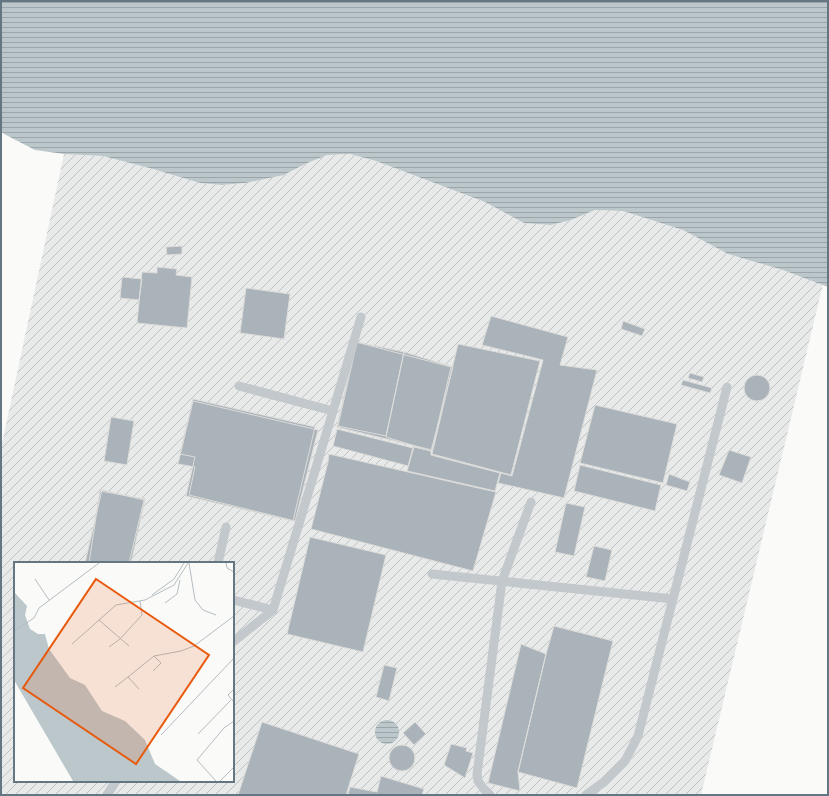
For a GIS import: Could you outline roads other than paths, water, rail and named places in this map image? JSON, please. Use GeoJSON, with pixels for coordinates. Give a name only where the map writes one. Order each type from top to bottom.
{"type":"FeatureCollection","features":[{"type":"Feature","properties":{"kind":"lane"},"geometry":{"type":"LineString","coordinates":[[234,641],[273,610],[362,317]]}},
{"type":"Feature","properties":{"kind":"lane"},"geometry":{"type":"LineString","coordinates":[[239,386],[333,411]]}},
{"type":"Feature","properties":{"kind":"lane"},"geometry":{"type":"LineString","coordinates":[[586,795],[604,782],[625,761],[638,736],[727,387]]}},
{"type":"Feature","properties":{"kind":"lane"},"geometry":{"type":"LineString","coordinates":[[490,795],[478,782],[477,774],[502,581],[531,502]]}},
{"type":"Feature","properties":{"kind":"lane"},"geometry":{"type":"LineString","coordinates":[[218,562],[226,528]]}},
{"type":"Feature","properties":{"kind":"lane"},"geometry":{"type":"LineString","coordinates":[[432,574],[673,599]]}},
{"type":"Feature","properties":{"kind":"lane"},"geometry":{"type":"LineString","coordinates":[[234,600],[273,610]]}},
{"type":"Feature","properties":{"kind":"lane"},"geometry":{"type":"LineString","coordinates":[[107,795],[115,782]]}}]}
